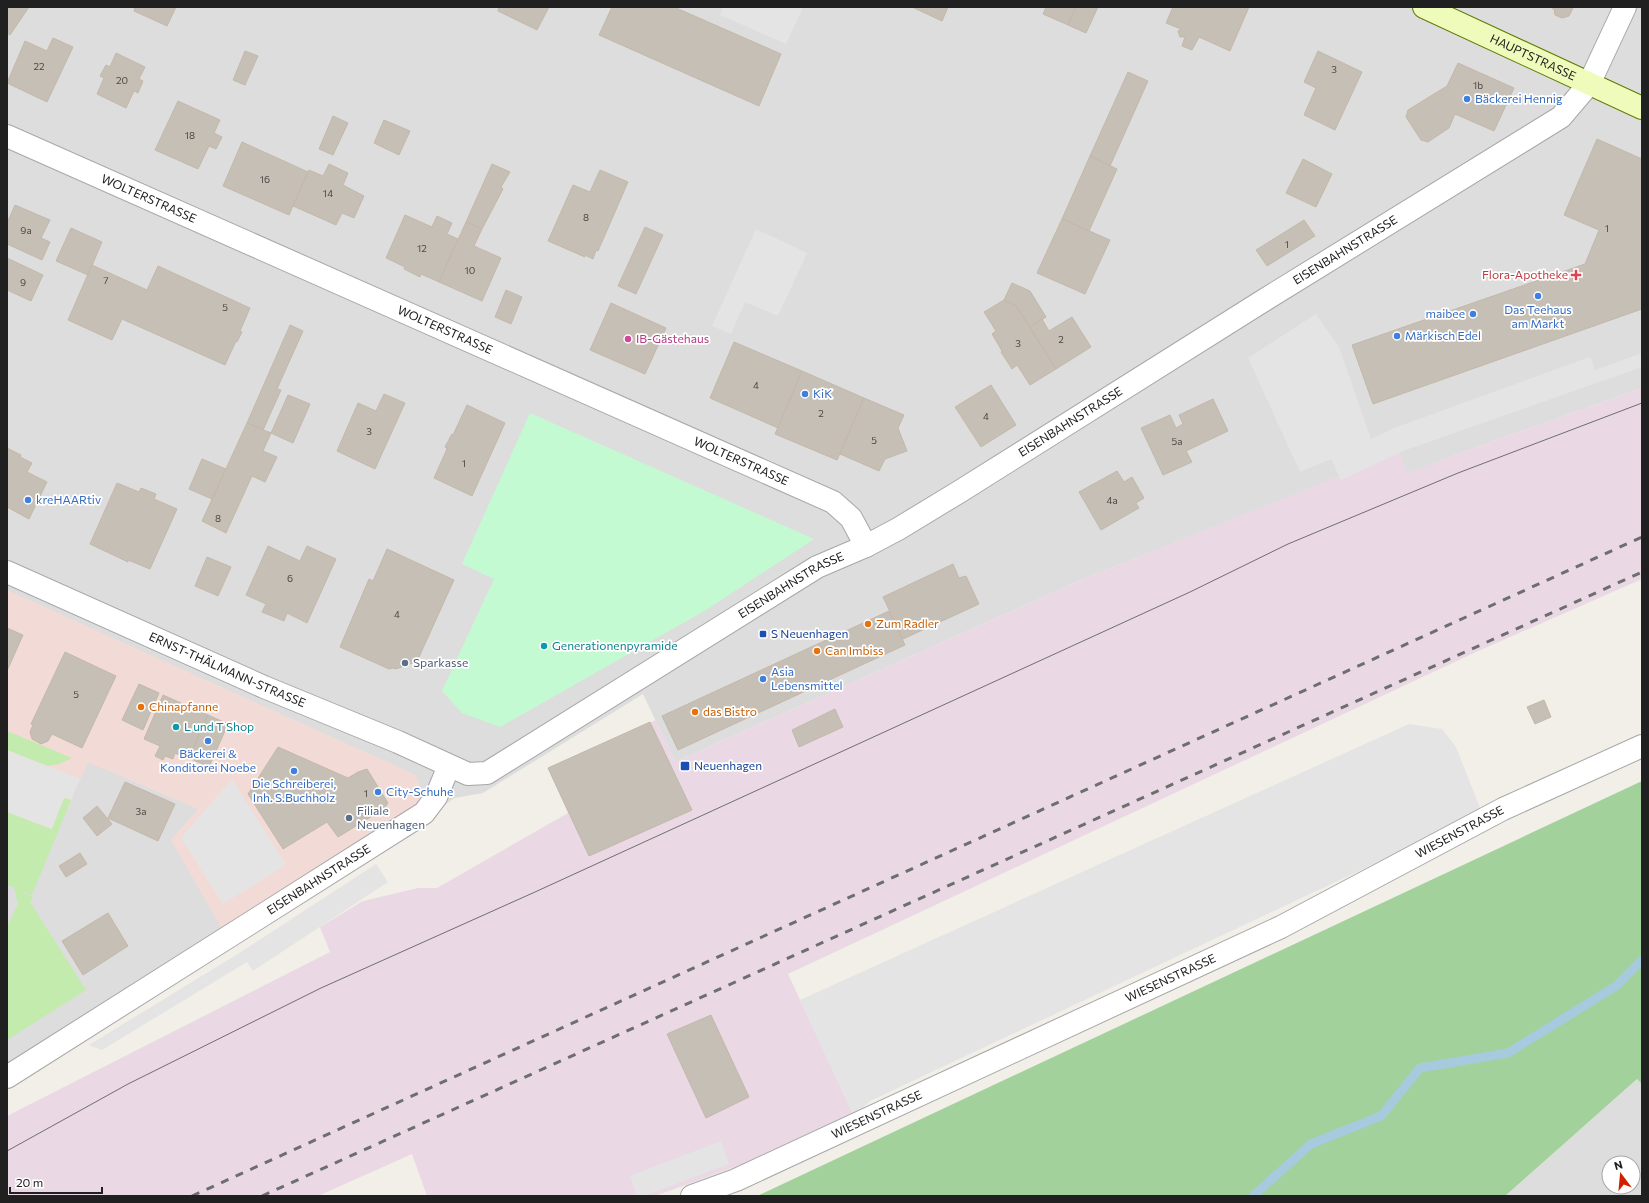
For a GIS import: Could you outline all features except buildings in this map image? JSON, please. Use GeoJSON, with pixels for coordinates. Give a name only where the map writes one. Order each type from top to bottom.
{"type":"FeatureCollection","features":[{"type":"Feature","properties":{"kind":"main road","name":"HAUPTSTRASSE"},"geometry":{"type":"LineString","coordinates":[[1424,7],[1642,108]]}},
{"type":"Feature","properties":{"kind":"street","name":"EISENBAHNSTRASSE"},"geometry":{"type":"LineString","coordinates":[[7,1077],[424,813],[436,797],[449,766],[468,774],[487,773],[817,567],[866,546],[960,492],[1266,299],[1561,117],[1589,84],[1625,7]]}},
{"type":"Feature","properties":{"kind":"street","name":"WOLTERSTRASSE"},"geometry":{"type":"LineString","coordinates":[[7,136],[833,502],[851,518],[866,546]]}},
{"type":"Feature","properties":{"kind":"street","name":"ERNST-THÄLMANN-STRASSE"},"geometry":{"type":"LineString","coordinates":[[7,572],[264,687],[398,742],[449,766]]}},
{"type":"Feature","properties":{"kind":"street","name":"WIESENSTRASSE"},"geometry":{"type":"LineString","coordinates":[[692,1196],[736,1180],[1274,930],[1503,809],[1642,746]]}},
{"type":"Feature","properties":{"kind":"shaded area"},"geometry":{"type":"Polygon","coordinates":[[[7,7],[1642,7],[1642,388],[1455,455],[1407,474],[1399,453],[1081,580],[675,762],[643,694],[483,793],[455,798],[7,1080],[7,7]]]}},
{"type":"Feature","properties":{"kind":"shaded area"},"geometry":{"type":"Polygon","coordinates":[[[723,7],[803,7],[786,44],[720,15],[723,7]]]}},
{"type":"Feature","properties":{"kind":"shaded area"},"geometry":{"type":"Polygon","coordinates":[[[756,229],[807,253],[778,316],[745,302],[731,334],[712,326],[756,229]]]}},
{"type":"Feature","properties":{"kind":"shaded area"},"geometry":{"type":"Polygon","coordinates":[[[1316,314],[1339,347],[1371,439],[1394,428],[1590,357],[1595,370],[1642,353],[1642,367],[1403,451],[1341,480],[1331,459],[1300,472],[1248,358],[1316,314]]]}},
{"type":"Feature","properties":{"kind":"shaded area"},"geometry":{"type":"Polygon","coordinates":[[[1642,388],[1642,579],[1476,652],[788,974],[854,1116],[740,1165],[655,1196],[427,1196],[412,1154],[318,1196],[7,1196],[7,1116],[330,952],[320,927],[363,901],[418,888],[437,888],[568,813],[548,768],[656,720],[675,762],[1081,580],[1399,452],[1407,473],[1642,388]]]}},
{"type":"Feature","properties":{"kind":"shaded area"},"geometry":{"type":"Polygon","coordinates":[[[7,590],[416,775],[421,789],[421,800],[414,811],[224,932],[171,840],[198,809],[88,762],[57,832],[7,812],[7,590]]]}},
{"type":"Feature","properties":{"kind":"shaded area"},"geometry":{"type":"Polygon","coordinates":[[[1409,724],[1442,729],[1456,747],[1482,813],[870,1101],[854,1116],[800,1000],[1409,724]]]}},
{"type":"Feature","properties":{"kind":"shaded area"},"geometry":{"type":"Polygon","coordinates":[[[7,750],[80,779],[71,800],[64,798],[52,829],[7,812],[7,750]]]}},
{"type":"Feature","properties":{"kind":"shaded area"},"geometry":{"type":"Polygon","coordinates":[[[232,779],[286,865],[223,904],[181,838],[232,779]]]}},
{"type":"Feature","properties":{"kind":"shaded area"},"geometry":{"type":"Polygon","coordinates":[[[376,864],[388,882],[253,971],[247,962],[102,1050],[89,1045],[241,952],[376,864]]]}},
{"type":"Feature","properties":{"kind":"shaded area"},"geometry":{"type":"Polygon","coordinates":[[[1637,1079],[1642,1084],[1642,1196],[1505,1196],[1637,1079]]]}},
{"type":"Feature","properties":{"kind":"shaded area"},"geometry":{"type":"Polygon","coordinates":[[[721,1141],[729,1164],[644,1196],[637,1196],[630,1176],[721,1141]]]}},
{"type":"Feature","properties":{"kind":"green space"},"geometry":{"type":"Polygon","coordinates":[[[530,413],[814,539],[706,610],[500,727],[462,713],[442,691],[494,579],[462,564],[530,413]]]}},
{"type":"Feature","properties":{"kind":"green space"},"geometry":{"type":"Polygon","coordinates":[[[7,731],[72,758],[59,764],[47,766],[7,750],[7,731]]]}},
{"type":"Feature","properties":{"kind":"green space"},"geometry":{"type":"Polygon","coordinates":[[[1642,781],[1642,1084],[1637,1079],[1505,1196],[757,1196],[1642,781]]]}},
{"type":"Feature","properties":{"kind":"green space"},"geometry":{"type":"Polygon","coordinates":[[[64,797],[71,800],[32,895],[21,891],[33,897],[30,902],[86,990],[7,1040],[7,927],[18,904],[14,887],[7,885],[7,812],[51,829],[64,797]]]}},
{"type":"Feature","properties":{"kind":"waterway"},"geometry":{"type":"LineString","coordinates":[[1253,1196],[1311,1144],[1381,1116],[1420,1068],[1508,1053],[1616,986],[1642,960]]}},
{"type":"Feature","properties":{"kind":"tram line"},"geometry":{"type":"LineString","coordinates":[[7,1151],[128,1084],[321,988],[535,892],[1190,592],[1288,544],[1458,473],[1642,403]]}},
{"type":"Feature","properties":{"kind":"railway"},"geometry":{"type":"LineString","coordinates":[[192,1196],[1642,537]]}},
{"type":"Feature","properties":{"kind":"railway"},"geometry":{"type":"LineString","coordinates":[[262,1196],[1642,572]]}},
{"type":"Feature","properties":{"kind":"place","name":"Bäckerei Hennig"},"geometry":{"type":"Point","coordinates":[1467,99]}},
{"type":"Feature","properties":{"kind":"place","name":"Flora-Apotheke"},"geometry":{"type":"Point","coordinates":[1576,275]}},
{"type":"Feature","properties":{"kind":"place","name":"Das Teehaus am Markt"},"geometry":{"type":"Point","coordinates":[1538,296]}},
{"type":"Feature","properties":{"kind":"place","name":"maibee"},"geometry":{"type":"Point","coordinates":[1473,314]}},
{"type":"Feature","properties":{"kind":"place","name":"Märkisch Edel"},"geometry":{"type":"Point","coordinates":[1397,336]}},
{"type":"Feature","properties":{"kind":"place","name":"IB-Gästehaus"},"geometry":{"type":"Point","coordinates":[628,339]}},
{"type":"Feature","properties":{"kind":"place","name":"KiK"},"geometry":{"type":"Point","coordinates":[805,394]}},
{"type":"Feature","properties":{"kind":"place","name":"kreHAARtiv"},"geometry":{"type":"Point","coordinates":[28,500]}},
{"type":"Feature","properties":{"kind":"place","name":"Zum Radler"},"geometry":{"type":"Point","coordinates":[868,624]}},
{"type":"Feature","properties":{"kind":"place","name":"S Neuenhagen"},"geometry":{"type":"Point","coordinates":[763,634]}},
{"type":"Feature","properties":{"kind":"place","name":"Generationenpyramide"},"geometry":{"type":"Point","coordinates":[544,646]}},
{"type":"Feature","properties":{"kind":"place","name":"Can Imbiss"},"geometry":{"type":"Point","coordinates":[817,651]}},
{"type":"Feature","properties":{"kind":"place","name":"Sparkasse"},"geometry":{"type":"Point","coordinates":[405,663]}},
{"type":"Feature","properties":{"kind":"place","name":"Asia Lebensmittel"},"geometry":{"type":"Point","coordinates":[763,679]}},
{"type":"Feature","properties":{"kind":"place","name":"Chinapfanne"},"geometry":{"type":"Point","coordinates":[141,707]}},
{"type":"Feature","properties":{"kind":"place","name":"das Bistro"},"geometry":{"type":"Point","coordinates":[695,712]}},
{"type":"Feature","properties":{"kind":"place","name":"L und T Shop"},"geometry":{"type":"Point","coordinates":[176,727]}},
{"type":"Feature","properties":{"kind":"place","name":"Bäckerei & Konditorei Noebe"},"geometry":{"type":"Point","coordinates":[208,741]}},
{"type":"Feature","properties":{"kind":"place","name":"Neuenhagen"},"geometry":{"type":"Point","coordinates":[685,766]}},
{"type":"Feature","properties":{"kind":"place","name":"Die Schreiberei, Inh. S.Buchholz"},"geometry":{"type":"Point","coordinates":[294,771]}},
{"type":"Feature","properties":{"kind":"place","name":"City-Schuhe"},"geometry":{"type":"Point","coordinates":[378,792]}},
{"type":"Feature","properties":{"kind":"place","name":"Filiale Neuenhagen"},"geometry":{"type":"Point","coordinates":[349,818]}}]}
